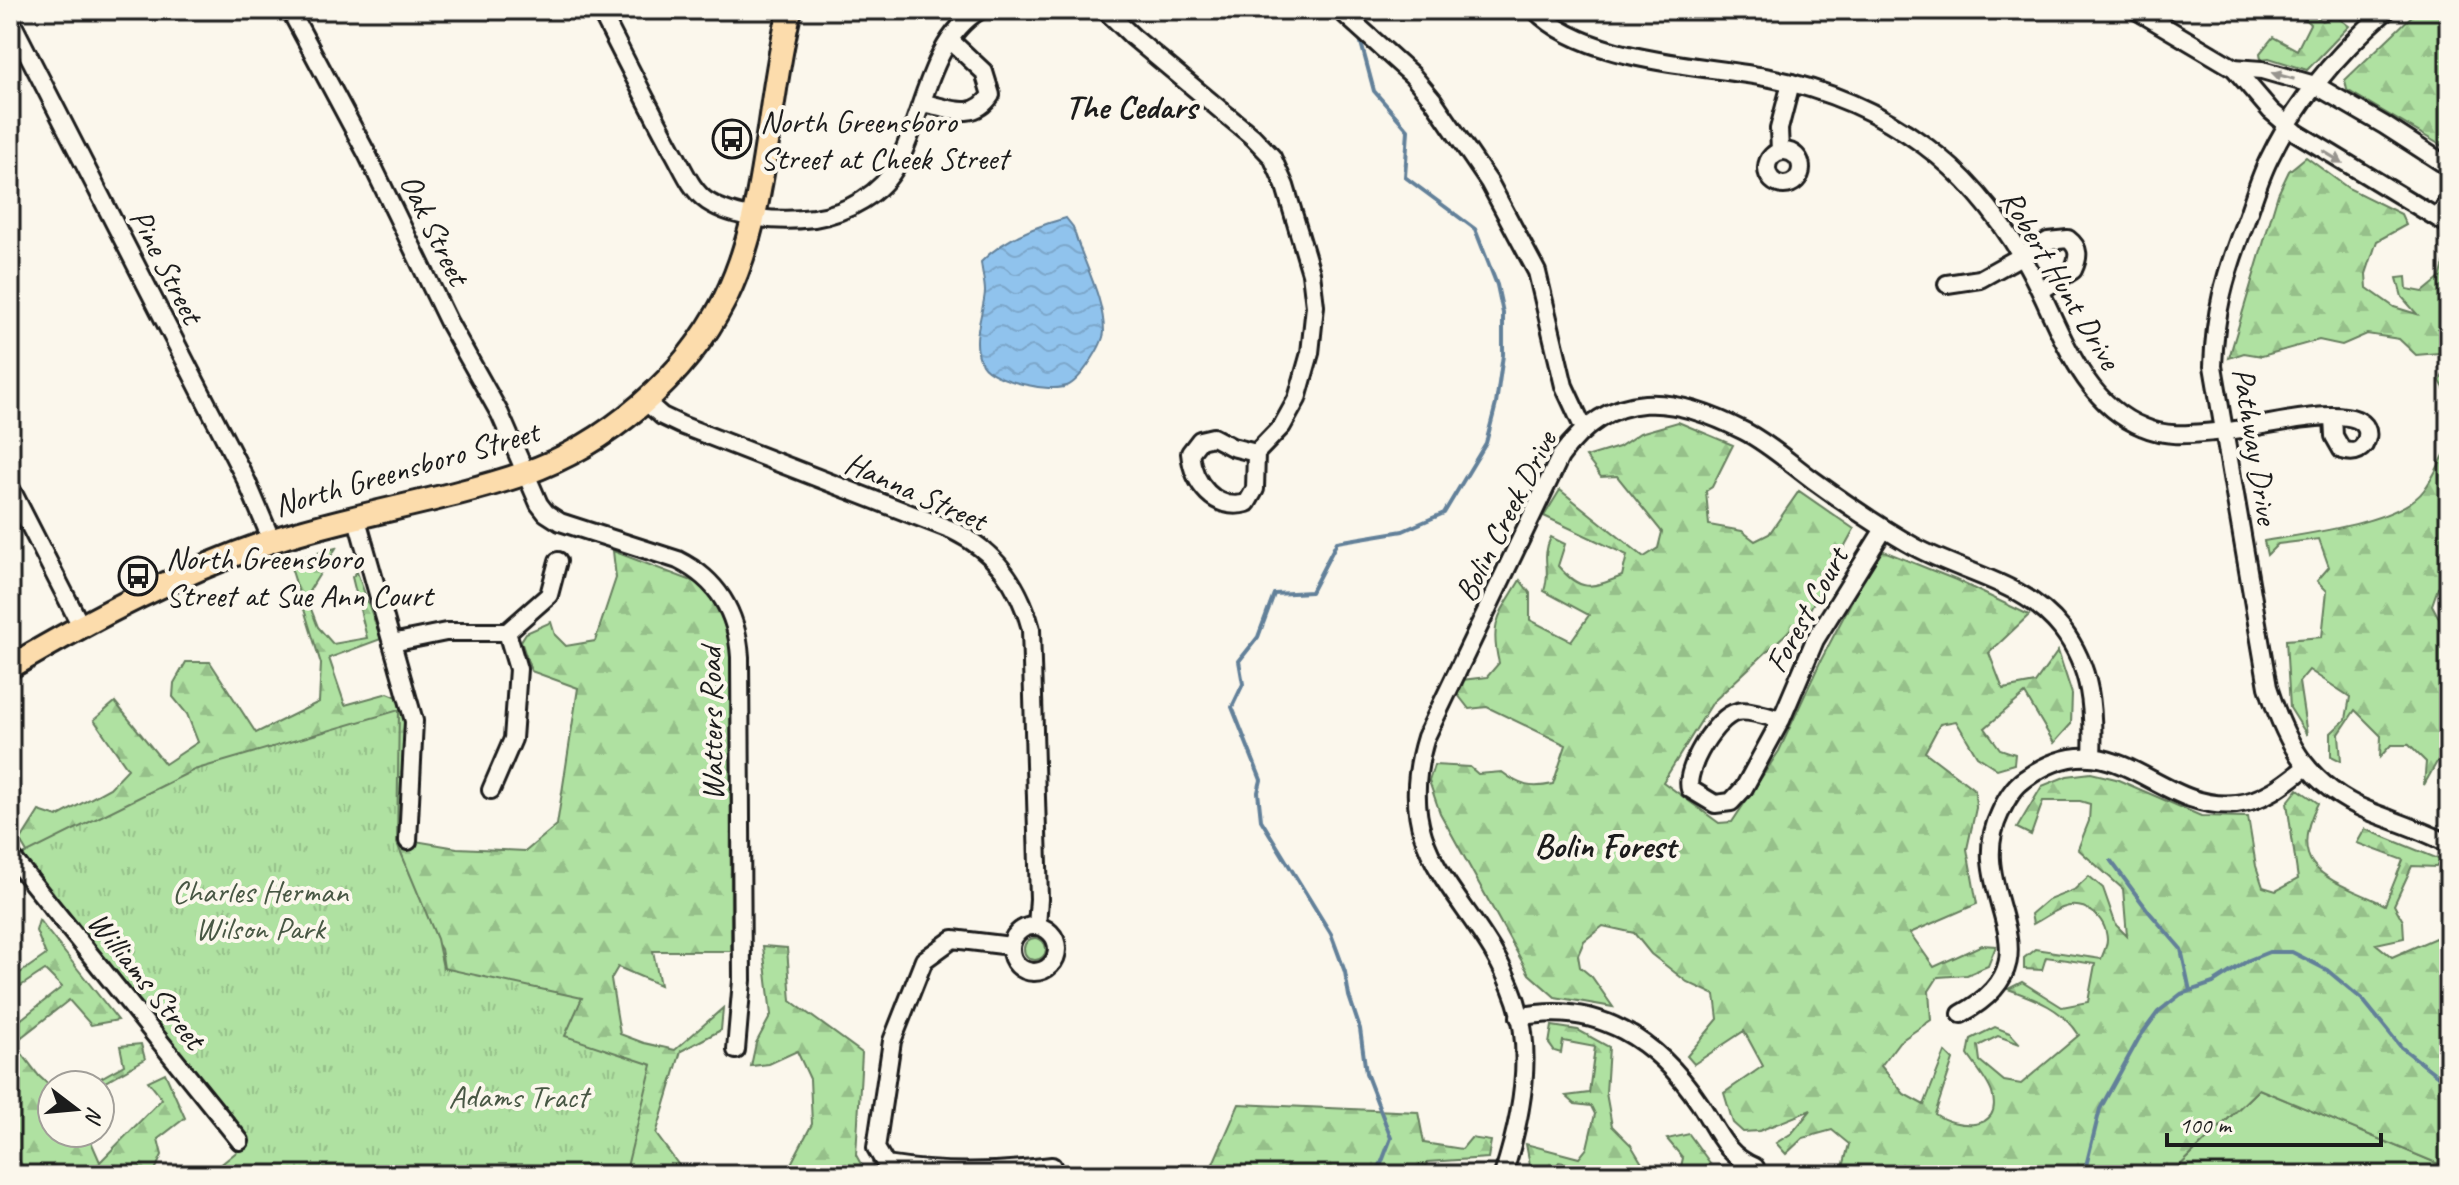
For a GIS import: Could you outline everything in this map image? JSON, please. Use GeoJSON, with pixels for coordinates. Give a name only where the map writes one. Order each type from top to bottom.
{"type":"FeatureCollection","features":[{"type":"Feature","properties":{"kind":"main road","name":"North Greensboro Street"},"geometry":{"type":"LineString","coordinates":[[10,667],[81,626],[185,575],[272,541],[356,516],[525,474],[596,438],[645,401],[680,366],[713,320],[736,273],[752,216],[790,10]]}},
{"type":"Feature","properties":{"kind":"street","name":"Oak Street"},"geometry":{"type":"LineString","coordinates":[[290,10],[367,154],[449,323],[500,414],[525,474]]}},
{"type":"Feature","properties":{"kind":"street"},"geometry":{"type":"LineString","coordinates":[[600,10],[658,123],[700,195],[719,207],[752,216],[803,219],[828,216],[858,204],[880,187],[897,166],[938,62],[950,40],[968,17],[980,10]]}},
{"type":"Feature","properties":{"kind":"street"},"geometry":{"type":"LineString","coordinates":[[1105,10],[1253,137],[1272,157],[1285,186],[1311,273],[1315,306],[1312,337],[1297,399],[1282,426],[1256,453],[1255,489],[1247,503],[1232,507],[1216,500],[1192,472],[1190,453],[1200,440],[1213,437],[1232,447],[1256,453]]}},
{"type":"Feature","properties":{"kind":"street"},"geometry":{"type":"LineString","coordinates":[[1340,10],[1412,75],[1433,100],[1489,182],[1537,272],[1564,386],[1584,429]]}},
{"type":"Feature","properties":{"kind":"street","name":"Robert Hunt Drive"},"geometry":{"type":"LineString","coordinates":[[1535,10],[1554,26],[1584,41],[1648,58],[1791,83],[1833,95],[1873,112],[1924,145],[1977,192],[2001,223],[2042,290],[2080,371],[2099,397],[2139,426],[2170,435],[2223,432],[2333,417]]}},
{"type":"Feature","properties":{"kind":"street"},"geometry":{"type":"LineString","coordinates":[[2136,10],[2234,68],[2250,89],[2288,125],[2324,152],[2443,221],[2449,200]]}},
{"type":"Feature","properties":{"kind":"street","name":"Pathway Drive"},"geometry":{"type":"LineString","coordinates":[[2387,10],[2339,56],[2315,85],[2269,158],[2220,295],[2213,366],[2268,687],[2280,722],[2306,767],[2331,790],[2350,802],[2449,844]]}},
{"type":"Feature","properties":{"kind":"street","name":"Pine Street"},"geometry":{"type":"LineString","coordinates":[[10,19],[247,482],[272,541]]}},
{"type":"Feature","properties":{"kind":"street"},"geometry":{"type":"LineString","coordinates":[[923,103],[974,111],[983,107],[991,95],[984,72],[950,40]]}},
{"type":"Feature","properties":{"kind":"street"},"geometry":{"type":"LineString","coordinates":[[2234,68],[2262,70],[2315,85],[2449,167]]}},
{"type":"Feature","properties":{"kind":"street"},"geometry":{"type":"LineString","coordinates":[[1780,151],[1779,129],[1791,83]]}},
{"type":"Feature","properties":{"kind":"street"},"geometry":{"type":"LineString","coordinates":[[1947,284],[1980,279],[2048,241],[2068,239],[2077,248],[2078,260],[2073,270],[2042,290]]}},
{"type":"Feature","properties":{"kind":"street","name":"Hanna Street"},"geometry":{"type":"LineString","coordinates":[[645,401],[662,416],[681,425],[952,530],[991,555],[1005,571],[1018,590],[1031,629],[1039,884],[1037,926]]}},
{"type":"Feature","properties":{"kind":"street","name":"Bolin Creek Drive"},"geometry":{"type":"LineString","coordinates":[[1503,1175],[1522,1084],[1523,1050],[1519,1017],[1501,964],[1484,934],[1435,867],[1427,850],[1419,829],[1415,784],[1426,737],[1560,457],[1584,429],[1617,410],[1639,404],[1658,402],[1683,406],[1745,431],[1884,529],[1917,548],[2021,594],[2051,616],[2085,670],[2092,699],[2092,757]]}},
{"type":"Feature","properties":{"kind":"street","name":"Watters Road"},"geometry":{"type":"LineString","coordinates":[[525,474],[539,504],[560,522],[671,557],[692,567],[719,591],[735,622],[740,657],[742,980],[736,1050]]}},
{"type":"Feature","properties":{"kind":"street"},"geometry":{"type":"LineString","coordinates":[[10,487],[81,626]]}},
{"type":"Feature","properties":{"kind":"street"},"geometry":{"type":"LineString","coordinates":[[356,516],[414,721],[408,841]]}},
{"type":"Feature","properties":{"kind":"street","name":"Forest Court"},"geometry":{"type":"LineString","coordinates":[[1781,720],[1739,711],[1727,716],[1712,733],[1690,771],[1687,781],[1690,789],[1715,804],[1731,802],[1744,788],[1781,720],[1815,640],[1884,529]]}},
{"type":"Feature","properties":{"kind":"street"},"geometry":{"type":"LineString","coordinates":[[392,643],[446,632],[507,632],[549,595],[558,561]]}},
{"type":"Feature","properties":{"kind":"street"},"geometry":{"type":"LineString","coordinates":[[491,790],[513,739],[518,669],[507,632]]}},
{"type":"Feature","properties":{"kind":"street"},"geometry":{"type":"LineString","coordinates":[[1961,1014],[1986,998],[1999,983],[2009,957],[2010,941],[1995,890],[1989,855],[1991,838],[2003,806],[2013,790],[2035,772],[2053,763],[2092,757],[2117,762],[2184,795],[2217,804],[2237,804],[2282,787],[2306,767]]}},
{"type":"Feature","properties":{"kind":"street","name":"Williams Street"},"geometry":{"type":"LineString","coordinates":[[10,855],[240,1141]]}},
{"type":"Feature","properties":{"kind":"street"},"geometry":{"type":"LineString","coordinates":[[1037,926],[1051,933],[1057,948],[1052,963],[1046,969],[1031,972],[1023,969],[1013,958],[1011,946],[1022,929],[1037,926]]}},
{"type":"Feature","properties":{"kind":"street"},"geometry":{"type":"LineString","coordinates":[[1011,946],[953,939],[924,960],[892,1041],[876,1148],[886,1165],[906,1168],[998,1172],[1052,1166]]}},
{"type":"Feature","properties":{"kind":"street"},"geometry":{"type":"LineString","coordinates":[[1519,1017],[1539,1012],[1568,1012],[1629,1033],[1649,1046],[1681,1076],[1725,1147],[1737,1158],[1755,1167]]}},
{"type":"Feature","properties":{"kind":"green space"},"geometry":{"type":"Polygon","coordinates":[[[2295,10],[2306,10],[2322,21],[2337,17],[2349,26],[2307,70],[2269,58],[2261,59],[2260,53],[2273,37],[2297,50],[2310,24],[2295,10]]]}},
{"type":"Feature","properties":{"kind":"green space"},"geometry":{"type":"Polygon","coordinates":[[[2418,10],[2449,10],[2449,150],[2347,90],[2345,80],[2418,10]]]}},
{"type":"Feature","properties":{"kind":"green space"},"geometry":{"type":"Polygon","coordinates":[[[2306,157],[2348,188],[2401,214],[2406,225],[2377,241],[2366,274],[2367,288],[2394,307],[2417,314],[2402,297],[2397,278],[2406,277],[2407,289],[2423,292],[2440,278],[2449,248],[2449,363],[2439,353],[2416,355],[2399,339],[2367,334],[2342,345],[2319,340],[2262,356],[2244,353],[2229,358],[2278,194],[2289,171],[2306,157]]]}},
{"type":"Feature","properties":{"kind":"green space"},"geometry":{"type":"Polygon","coordinates":[[[2449,363],[2449,397],[2440,381],[2449,363]]]}},
{"type":"Feature","properties":{"kind":"green space"},"geometry":{"type":"Polygon","coordinates":[[[1678,422],[1733,445],[1712,487],[1706,491],[1709,525],[1742,531],[1755,541],[1769,534],[1799,491],[1854,529],[1808,613],[1713,702],[1663,782],[1719,823],[1732,822],[1779,751],[1821,660],[1879,549],[1956,580],[2029,615],[1989,653],[2003,689],[2035,683],[2058,651],[2072,694],[2071,724],[2054,743],[2025,694],[1985,728],[2000,749],[2015,754],[2014,764],[1997,769],[1977,756],[1956,721],[1940,724],[1925,752],[1975,790],[1976,808],[1967,849],[1977,904],[1910,933],[1934,967],[1982,945],[1996,946],[1988,966],[1967,975],[1938,977],[1929,991],[1931,1020],[1899,1042],[1881,1066],[1904,1094],[1924,1105],[1945,1052],[1953,1060],[1935,1114],[1954,1123],[1976,1124],[1985,1121],[1994,1106],[1992,1093],[1968,1055],[1971,1039],[1995,1027],[2010,1033],[2020,1044],[1998,1036],[1978,1046],[1980,1061],[2004,1081],[2021,1084],[2079,1035],[2057,1012],[2008,989],[2022,982],[2062,1007],[2088,1002],[2095,964],[2046,957],[2042,970],[2024,969],[2024,958],[2035,949],[2101,959],[2106,947],[2103,924],[2086,908],[2062,908],[2033,924],[2031,914],[2046,901],[2074,890],[2089,876],[2103,888],[2116,925],[2127,936],[2123,889],[2078,849],[2089,821],[2090,804],[2043,801],[2031,835],[2017,828],[2042,786],[2067,776],[2091,773],[2116,779],[2201,816],[2248,817],[2256,866],[2263,887],[2276,891],[2298,879],[2287,803],[2298,789],[2318,803],[2308,826],[2306,845],[2310,859],[2332,880],[2348,888],[2385,905],[2403,860],[2357,843],[2365,829],[2441,860],[2436,867],[2412,866],[2394,905],[2403,921],[2404,938],[2376,944],[2392,957],[2449,932],[2449,1175],[2423,1175],[2441,1165],[2259,1089],[2170,1175],[1841,1175],[1849,1144],[1832,1130],[1803,1138],[1786,1154],[1776,1143],[1792,1133],[1811,1110],[1759,1131],[1743,1132],[1733,1123],[1724,1093],[1763,1066],[1744,1031],[1694,1064],[1687,1056],[1718,1019],[1715,995],[1687,982],[1651,954],[1634,933],[1603,926],[1584,941],[1578,955],[1580,967],[1592,977],[1613,1007],[1555,997],[1529,974],[1440,813],[1429,781],[1434,765],[1470,767],[1478,774],[1502,772],[1532,786],[1553,784],[1566,745],[1487,707],[1469,709],[1455,691],[1462,680],[1487,677],[1499,663],[1495,638],[1498,619],[1520,580],[1530,593],[1530,620],[1571,641],[1589,615],[1544,591],[1546,552],[1551,537],[1565,544],[1558,566],[1580,584],[1602,584],[1622,576],[1627,555],[1544,516],[1560,490],[1644,557],[1658,548],[1662,532],[1617,476],[1601,477],[1586,457],[1619,447],[1640,433],[1678,422]]]}},
{"type":"Feature","properties":{"kind":"green space"},"geometry":{"type":"Polygon","coordinates":[[[2449,446],[2449,591],[2438,588],[2432,605],[2449,637],[2449,765],[2438,760],[2424,785],[2426,762],[2409,745],[2391,745],[2380,757],[2381,736],[2355,710],[2339,734],[2341,761],[2331,756],[2331,733],[2346,719],[2350,697],[2309,670],[2299,682],[2307,735],[2290,708],[2286,640],[2322,637],[2327,591],[2317,581],[2329,567],[2319,539],[2278,544],[2267,555],[2264,541],[2350,525],[2394,511],[2424,490],[2449,446]]]}},
{"type":"Feature","properties":{"kind":"green space","name":"Adams Tract"},"geometry":{"type":"Polygon","coordinates":[[[336,548],[306,596],[318,627],[333,644],[367,638],[352,577],[357,572],[381,639],[329,658],[345,705],[388,693],[400,698],[409,724],[409,840],[457,848],[526,851],[557,825],[578,688],[531,671],[521,641],[526,633],[551,622],[555,635],[566,646],[595,641],[616,578],[613,551],[708,587],[730,614],[731,951],[653,951],[660,985],[618,967],[611,979],[620,1034],[644,1043],[675,1050],[723,1008],[721,1030],[681,1051],[656,1134],[686,1175],[437,1175],[447,987],[441,949],[432,935],[38,871],[20,841],[39,811],[57,817],[110,788],[128,769],[94,720],[115,702],[165,764],[198,742],[187,714],[173,697],[174,683],[186,662],[210,662],[256,733],[319,702],[321,664],[289,561],[336,548]]]}},
{"type":"Feature","properties":{"kind":"green space","name":"Charles Herman Wilson Park"},"geometry":{"type":"Polygon","coordinates":[[[399,710],[397,843],[437,939],[443,968],[582,998],[565,1036],[652,1065],[625,1175],[208,1175],[250,1141],[21,856],[194,770],[399,710]]]}},
{"type":"Feature","properties":{"kind":"green space"},"geometry":{"type":"Polygon","coordinates":[[[39,920],[118,1020],[91,1025],[69,1000],[14,1043],[36,1072],[36,1149],[94,1149],[100,1162],[162,1099],[148,1081],[165,1073],[185,1118],[158,1139],[162,1155],[153,1175],[28,1175],[17,1157],[10,1160],[10,1028],[62,987],[45,970],[10,993],[10,980],[46,955],[36,931],[39,920]]]}},
{"type":"Feature","properties":{"kind":"green space"},"geometry":{"type":"Polygon","coordinates":[[[1035,938],[1043,941],[1046,949],[1043,957],[1035,960],[1027,957],[1024,949],[1027,941],[1035,938]]]}},
{"type":"Feature","properties":{"kind":"green space"},"geometry":{"type":"Polygon","coordinates":[[[763,946],[787,948],[791,1001],[862,1053],[856,1155],[867,1175],[785,1175],[812,1124],[810,1079],[797,1051],[769,1064],[751,1066],[756,1043],[771,1015],[763,946]]]}},
{"type":"Feature","properties":{"kind":"green space"},"geometry":{"type":"Polygon","coordinates":[[[1552,1026],[1578,1030],[1609,1047],[1606,1093],[1612,1126],[1631,1145],[1649,1175],[1586,1175],[1588,1167],[1559,1162],[1550,1175],[1532,1175],[1526,1144],[1579,1158],[1587,1148],[1595,1114],[1591,1106],[1575,1104],[1566,1096],[1589,1093],[1595,1047],[1563,1041],[1561,1053],[1554,1051],[1549,1044],[1552,1026]]]}},
{"type":"Feature","properties":{"kind":"green space"},"geometry":{"type":"Polygon","coordinates":[[[141,1044],[145,1059],[116,1076],[116,1069],[124,1065],[120,1046],[141,1044]]]}},
{"type":"Feature","properties":{"kind":"green space"},"geometry":{"type":"Polygon","coordinates":[[[2259,1089],[2442,1165],[2423,1175],[2170,1175],[2259,1089]]]}},
{"type":"Feature","properties":{"kind":"green space"},"geometry":{"type":"Polygon","coordinates":[[[1239,1104],[1418,1112],[1424,1143],[1462,1149],[1471,1138],[1491,1141],[1488,1158],[1427,1162],[1424,1175],[1208,1175],[1239,1104]]]}},
{"type":"Feature","properties":{"kind":"green space"},"geometry":{"type":"Polygon","coordinates":[[[1689,1134],[1710,1163],[1691,1175],[1679,1175],[1683,1158],[1667,1139],[1689,1134]]]}},
{"type":"Feature","properties":{"kind":"water"},"geometry":{"type":"Polygon","coordinates":[[[1066,218],[1073,227],[1097,292],[1103,319],[1103,338],[1084,370],[1067,386],[1048,388],[997,376],[982,364],[977,346],[985,292],[981,262],[1020,234],[1066,218]]]}},
{"type":"Feature","properties":{"kind":"waterway"},"geometry":{"type":"LineString","coordinates":[[1359,35],[1374,91],[1408,130],[1405,177],[1475,229],[1497,285],[1503,313],[1503,355],[1496,404],[1486,443],[1444,513],[1403,531],[1337,542],[1311,592],[1274,594],[1258,637],[1239,661],[1243,684],[1232,707],[1261,780],[1258,792],[1261,820],[1331,934],[1345,972],[1360,1029],[1366,1073],[1391,1138],[1373,1175]]}},
{"type":"Feature","properties":{"kind":"waterway"},"geometry":{"type":"LineString","coordinates":[[2111,861],[2181,949],[2190,991]]}},
{"type":"Feature","properties":{"kind":"waterway"},"geometry":{"type":"LineString","coordinates":[[2080,1175],[2086,1166],[2100,1109],[2139,1038],[2158,1012],[2181,994],[2213,983],[2249,960],[2269,952],[2292,952],[2327,970],[2363,1000],[2401,1047],[2438,1076],[2449,1089]]}},
{"type":"Feature","properties":{"kind":"place","name":"North Greensboro Street at Cheek Street"},"geometry":{"type":"Point","coordinates":[732,139]}},
{"type":"Feature","properties":{"kind":"place","name":"North Greensboro Street at Sue Ann Court"},"geometry":{"type":"Point","coordinates":[138,576]}},
{"type":"Feature","properties":{"kind":"district","name":"The Cedars"},"geometry":{"type":"Point","coordinates":[1131,106]}},
{"type":"Feature","properties":{"kind":"district","name":"Bolin Forest"},"geometry":{"type":"Point","coordinates":[1605,845]}}]}
